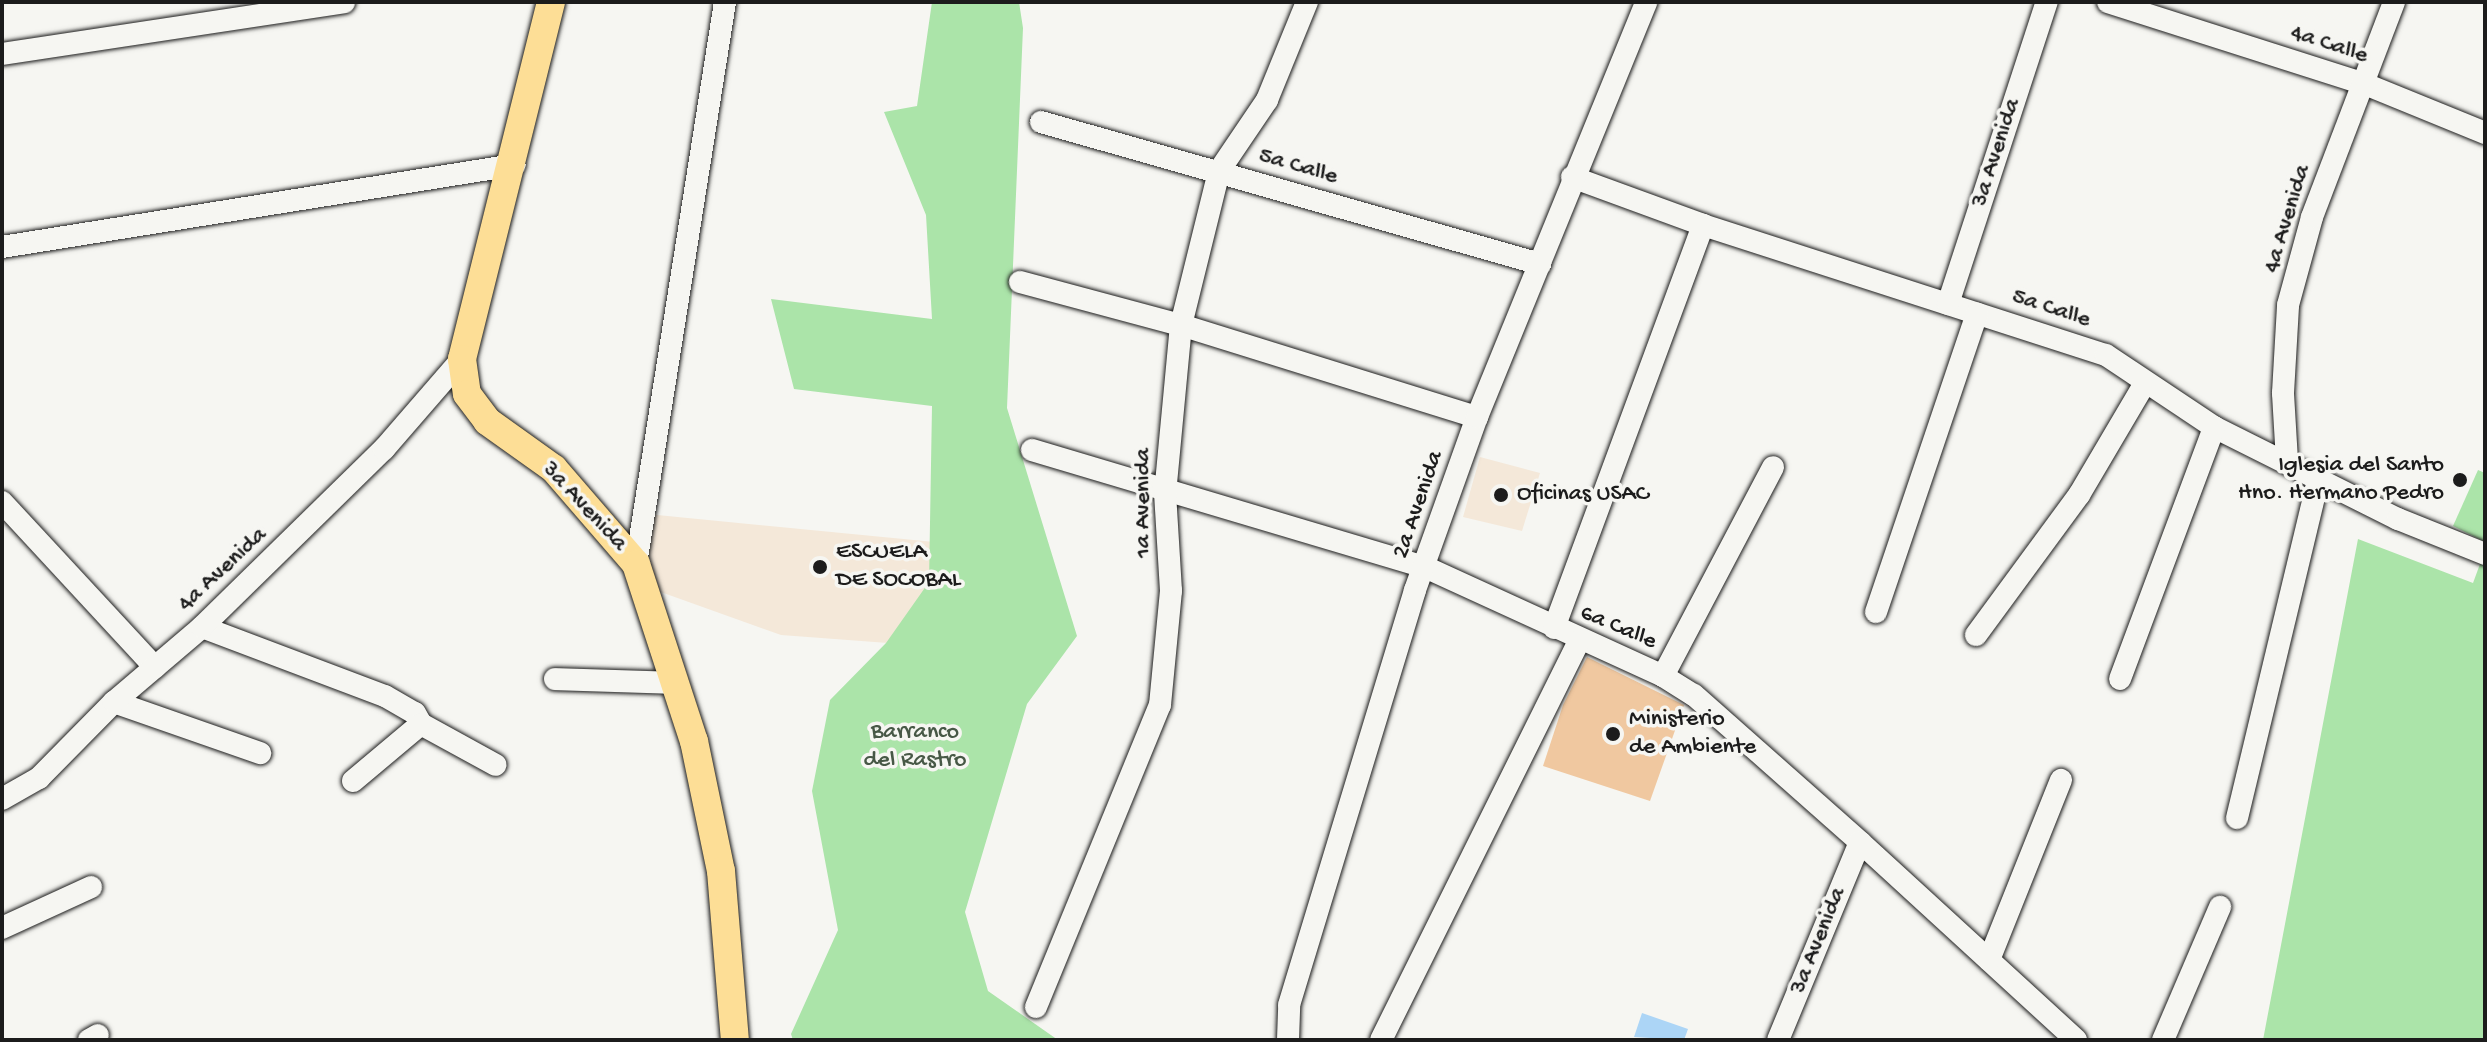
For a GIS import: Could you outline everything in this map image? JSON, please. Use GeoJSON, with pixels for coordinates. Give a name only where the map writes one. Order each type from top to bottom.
{"type":"FeatureCollection","features":[{"type":"Feature","properties":{"kind":"main road","name":"3a Avenida"},"geometry":{"type":"LineString","coordinates":[[551,2],[514,165],[462,359],[467,394],[487,421],[554,469],[636,564],[694,741],[721,871],[735,1040]]}},
{"type":"Feature","properties":{"kind":"street"},"geometry":{"type":"LineString","coordinates":[[2,54],[344,2]]}},
{"type":"Feature","properties":{"kind":"street"},"geometry":{"type":"LineString","coordinates":[[636,564],[725,2]]}},
{"type":"Feature","properties":{"kind":"street","name":"1a Avenida"},"geometry":{"type":"LineString","coordinates":[[1036,1007],[1160,705],[1171,591],[1165,494],[1181,325],[1219,171],[1267,100],[1307,2]]}},
{"type":"Feature","properties":{"kind":"street","name":"2a Avenida"},"geometry":{"type":"LineString","coordinates":[[1288,1040],[1289,1005],[1425,567],[1477,417],[1572,177],[1646,2]]}},
{"type":"Feature","properties":{"kind":"street","name":"3a Avenida"},"geometry":{"type":"LineString","coordinates":[[1948,304],[2047,2]]}},
{"type":"Feature","properties":{"kind":"street","name":"4a Calle"},"geometry":{"type":"LineString","coordinates":[[2108,2],[2365,84],[2485,133]]}},
{"type":"Feature","properties":{"kind":"street","name":"4a Avenida"},"geometry":{"type":"LineString","coordinates":[[2287,461],[2283,393],[2288,305],[2312,217],[2394,2]]}},
{"type":"Feature","properties":{"kind":"street","name":"5a Calle"},"geometry":{"type":"LineString","coordinates":[[1041,122],[1540,264]]}},
{"type":"Feature","properties":{"kind":"street"},"geometry":{"type":"LineString","coordinates":[[2,247],[514,165]]}},
{"type":"Feature","properties":{"kind":"street","name":"5a Calle"},"geometry":{"type":"LineString","coordinates":[[1572,177],[1703,225],[2106,355],[2214,427],[2287,461],[2318,480],[2485,554]]}},
{"type":"Feature","properties":{"kind":"street"},"geometry":{"type":"LineString","coordinates":[[1554,628],[1703,225]]}},
{"type":"Feature","properties":{"kind":"street"},"geometry":{"type":"LineString","coordinates":[[1020,282],[1181,325],[1477,417]]}},
{"type":"Feature","properties":{"kind":"street"},"geometry":{"type":"LineString","coordinates":[[1876,612],[1977,314]]}},
{"type":"Feature","properties":{"kind":"street","name":"4a Avenida"},"geometry":{"type":"LineString","coordinates":[[2,799],[39,778],[114,702],[202,627],[384,449],[462,359]]}},
{"type":"Feature","properties":{"kind":"street"},"geometry":{"type":"LineString","coordinates":[[1976,635],[2079,495],[2145,383]]}},
{"type":"Feature","properties":{"kind":"street"},"geometry":{"type":"LineString","coordinates":[[2120,679],[2214,427]]}},
{"type":"Feature","properties":{"kind":"street","name":"6a Calle"},"geometry":{"type":"LineString","coordinates":[[1032,450],[1165,494],[1425,567],[1579,641],[1663,676],[1694,695],[2076,1040]]}},
{"type":"Feature","properties":{"kind":"street"},"geometry":{"type":"LineString","coordinates":[[1663,676],[1773,467]]}},
{"type":"Feature","properties":{"kind":"street"},"geometry":{"type":"LineString","coordinates":[[2237,818],[2318,480]]}},
{"type":"Feature","properties":{"kind":"street"},"geometry":{"type":"LineString","coordinates":[[2,502],[155,667]]}},
{"type":"Feature","properties":{"kind":"street"},"geometry":{"type":"LineString","coordinates":[[202,627],[385,696],[415,713],[421,724],[496,765]]}},
{"type":"Feature","properties":{"kind":"street"},"geometry":{"type":"LineString","coordinates":[[1381,1040],[1579,641]]}},
{"type":"Feature","properties":{"kind":"street"},"geometry":{"type":"LineString","coordinates":[[555,679],[675,683]]}},
{"type":"Feature","properties":{"kind":"street"},"geometry":{"type":"LineString","coordinates":[[114,702],[260,753]]}},
{"type":"Feature","properties":{"kind":"street"},"geometry":{"type":"LineString","coordinates":[[353,781],[421,724]]}},
{"type":"Feature","properties":{"kind":"street"},"geometry":{"type":"LineString","coordinates":[[1989,960],[2061,780]]}},
{"type":"Feature","properties":{"kind":"street","name":"3a Avenida"},"geometry":{"type":"LineString","coordinates":[[1778,1040],[1860,842]]}},
{"type":"Feature","properties":{"kind":"street"},"geometry":{"type":"LineString","coordinates":[[2,928],[91,887]]}},
{"type":"Feature","properties":{"kind":"street"},"geometry":{"type":"LineString","coordinates":[[2163,1040],[2220,907]]}},
{"type":"Feature","properties":{"kind":"shaded area","name":"Oficinas USAC"},"geometry":{"type":"Polygon","coordinates":[[[1480,457],[1540,473],[1522,531],[1463,517],[1480,457]]]}},
{"type":"Feature","properties":{"kind":"shaded area","name":"ESCUELA DE SOCOBAL"},"geometry":{"type":"Polygon","coordinates":[[[647,514],[996,548],[995,651],[781,635],[644,586],[647,514]]]}},
{"type":"Feature","properties":{"kind":"green space","name":"Barranco del Rastro"},"geometry":{"type":"Polygon","coordinates":[[[932,2],[1019,2],[1023,28],[1007,408],[1077,636],[1027,704],[965,912],[988,991],[1058,1040],[793,1040],[791,1034],[838,930],[812,791],[830,700],[886,643],[929,582],[932,406],[794,389],[771,299],[932,319],[926,215],[884,112],[917,106],[932,2]]]}},
{"type":"Feature","properties":{"kind":"green space"},"geometry":{"type":"Polygon","coordinates":[[[2478,470],[2485,473],[2485,542],[2453,526],[2478,470]]]}},
{"type":"Feature","properties":{"kind":"green space"},"geometry":{"type":"Polygon","coordinates":[[[2358,539],[2473,583],[2480,564],[2485,566],[2485,1040],[2263,1040],[2358,539]]]}},
{"type":"Feature","properties":{"kind":"water"},"geometry":{"type":"Polygon","coordinates":[[[1642,1013],[1688,1029],[1684,1040],[1634,1037],[1642,1013]]]}},
{"type":"Feature","properties":{"kind":"building","name":"Ministerio de Ambiente"},"geometry":{"type":"Polygon","coordinates":[[[1587,657],[1684,705],[1650,801],[1543,766],[1563,705],[1587,657]]]}},
{"type":"Feature","properties":{"kind":"place","name":"Iglesia del Santo Hno. Hermano Pedro"},"geometry":{"type":"Point","coordinates":[2460,480]}},
{"type":"Feature","properties":{"kind":"place","name":"Oficinas USAC"},"geometry":{"type":"Point","coordinates":[1501,495]}},
{"type":"Feature","properties":{"kind":"place","name":"ESCUELA DE SOCOBAL"},"geometry":{"type":"Point","coordinates":[820,567]}},
{"type":"Feature","properties":{"kind":"place","name":"Ministerio de Ambiente"},"geometry":{"type":"Point","coordinates":[1613,734]}}]}
